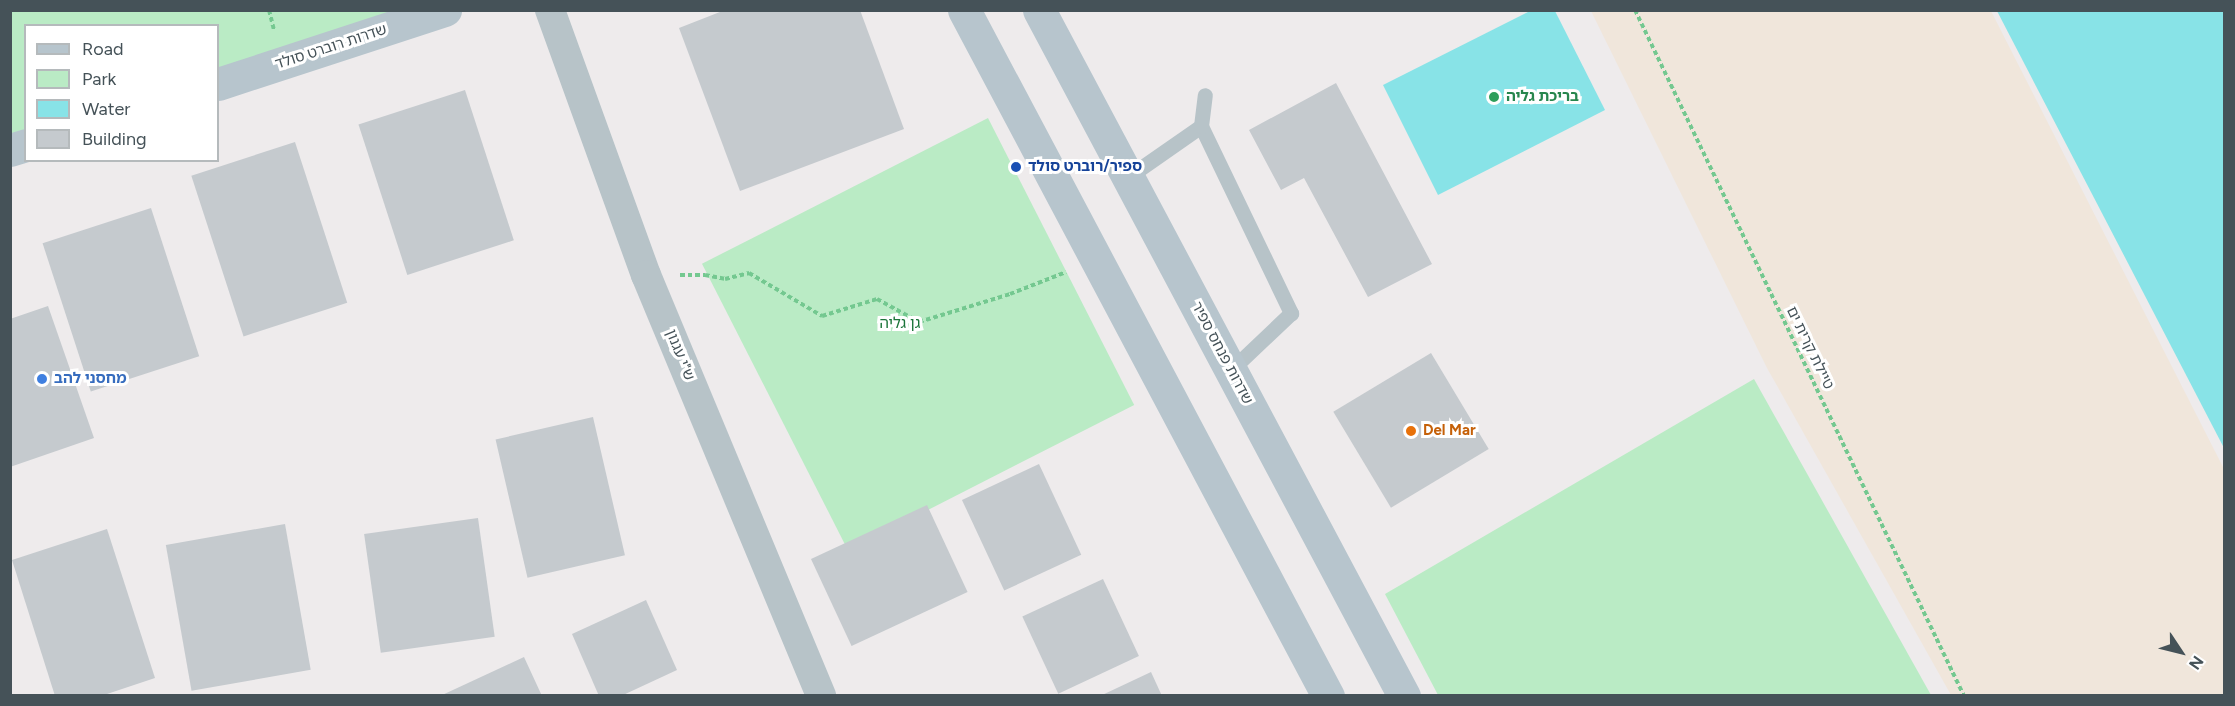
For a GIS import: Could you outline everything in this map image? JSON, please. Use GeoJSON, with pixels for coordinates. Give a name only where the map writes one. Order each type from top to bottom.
{"type":"FeatureCollection","features":[{"type":"Feature","properties":{"kind":"street","name":"שדרות רוברט סולד"},"geometry":{"type":"LineString","coordinates":[[219,84],[445,10]]}},
{"type":"Feature","properties":{"kind":"street","name":"ש\"י עגנון"},"geometry":{"type":"LineString","coordinates":[[550,10],[646,275],[821,696]]}},
{"type":"Feature","properties":{"kind":"street"},"geometry":{"type":"LineString","coordinates":[[964,10],[1328,696]]}},
{"type":"Feature","properties":{"kind":"street","name":"שדרות פנחס ספיר"},"geometry":{"type":"LineString","coordinates":[[1039,10],[1404,696]]}},
{"type":"Feature","properties":{"kind":"lane"},"geometry":{"type":"LineString","coordinates":[[1205,95],[1201,126],[1291,313],[1231,370]]}},
{"type":"Feature","properties":{"kind":"lane"},"geometry":{"type":"LineString","coordinates":[[1128,177],[1201,126]]}},
{"type":"Feature","properties":{"kind":"path","name":"טיילת קרית ים"},"geometry":{"type":"LineString","coordinates":[[1635,10],[1964,696]]}},
{"type":"Feature","properties":{"kind":"path"},"geometry":{"type":"LineString","coordinates":[[646,275],[705,275],[725,279],[749,273],[822,316],[877,299],[919,322],[1010,294],[1097,261]]}},
{"type":"Feature","properties":{"kind":"green space"},"geometry":{"type":"Polygon","coordinates":[[[10,11],[404,11],[219,70],[219,24],[24,24],[24,132],[11,137],[10,11]]]}},
{"type":"Feature","properties":{"kind":"green space","name":"גן גליה"},"geometry":{"type":"Polygon","coordinates":[[[988,118],[1134,405],[848,551],[702,264],[988,118]]]}},
{"type":"Feature","properties":{"kind":"green space"},"geometry":{"type":"Polygon","coordinates":[[[1754,379],[1931,695],[1438,695],[1385,594],[1754,379]]]}},
{"type":"Feature","properties":{"kind":"sand"},"geometry":{"type":"Polygon","coordinates":[[[1591,11],[1991,11],[2224,469],[2224,695],[1951,695],[1767,368],[1591,11]]]}},
{"type":"Feature","properties":{"kind":"water","name":"בריכת גליה"},"geometry":{"type":"Polygon","coordinates":[[[1530,11],[1555,11],[1605,110],[1438,195],[1383,85],[1530,11]]]}},
{"type":"Feature","properties":{"kind":"water"},"geometry":{"type":"Polygon","coordinates":[[[1997,11],[2224,11],[2224,448],[1997,11]]]}},
{"type":"Feature","properties":{"kind":"building"},"geometry":{"type":"Polygon","coordinates":[[[725,10],[860,10],[904,129],[740,191],[679,28],[725,10]]]}},
{"type":"Feature","properties":{"kind":"building"},"geometry":{"type":"Polygon","coordinates":[[[1336,83],[1432,264],[1368,297],[1304,178],[1281,190],[1249,130],[1336,83]]]}},
{"type":"Feature","properties":{"kind":"building"},"geometry":{"type":"Polygon","coordinates":[[[465,90],[514,240],[407,275],[358,125],[465,90]]]}},
{"type":"Feature","properties":{"kind":"building"},"geometry":{"type":"Polygon","coordinates":[[[295,142],[347,303],[244,336],[191,176],[295,142]]]}},
{"type":"Feature","properties":{"kind":"building"},"geometry":{"type":"Polygon","coordinates":[[[151,208],[199,356],[91,392],[43,243],[151,208]]]}},
{"type":"Feature","properties":{"kind":"building","name":"מחסני להב"},"geometry":{"type":"Polygon","coordinates":[[[48,306],[94,438],[10,467],[10,319],[48,306]]]}},
{"type":"Feature","properties":{"kind":"building","name":"Del Mar"},"geometry":{"type":"Polygon","coordinates":[[[1431,353],[1489,449],[1391,508],[1333,412],[1431,353]]]}},
{"type":"Feature","properties":{"kind":"building"},"geometry":{"type":"Polygon","coordinates":[[[593,417],[625,555],[528,578],[496,439],[593,417]]]}},
{"type":"Feature","properties":{"kind":"building"},"geometry":{"type":"Polygon","coordinates":[[[1039,464],[1081,555],[1004,591],[962,500],[1039,464]]]}},
{"type":"Feature","properties":{"kind":"building"},"geometry":{"type":"Polygon","coordinates":[[[927,505],[968,592],[852,646],[811,559],[927,505]]]}},
{"type":"Feature","properties":{"kind":"building"},"geometry":{"type":"Polygon","coordinates":[[[478,518],[495,637],[381,653],[364,534],[478,518]]]}},
{"type":"Feature","properties":{"kind":"building"},"geometry":{"type":"Polygon","coordinates":[[[285,524],[311,670],[192,691],[166,545],[285,524]]]}},
{"type":"Feature","properties":{"kind":"building"},"geometry":{"type":"Polygon","coordinates":[[[107,529],[155,678],[101,696],[55,696],[12,560],[107,529]]]}},
{"type":"Feature","properties":{"kind":"building"},"geometry":{"type":"Polygon","coordinates":[[[1103,579],[1139,656],[1058,694],[1022,617],[1103,579]]]}},
{"type":"Feature","properties":{"kind":"building"},"geometry":{"type":"Polygon","coordinates":[[[646,600],[677,670],[621,696],[599,696],[572,634],[646,600]]]}},
{"type":"Feature","properties":{"kind":"building"},"geometry":{"type":"Polygon","coordinates":[[[524,657],[542,696],[440,696],[524,657]]]}},
{"type":"Feature","properties":{"kind":"building"},"geometry":{"type":"Polygon","coordinates":[[[1151,672],[1162,696],[1100,696],[1151,672]]]}},
{"type":"Feature","properties":{"kind":"place","name":"בריכת גליה"},"geometry":{"type":"Point","coordinates":[1494,97]}},
{"type":"Feature","properties":{"kind":"place","name":"ספיר/רוברט סולד"},"geometry":{"type":"Point","coordinates":[1016,167]}},
{"type":"Feature","properties":{"kind":"place","name":"מחסני להב"},"geometry":{"type":"Point","coordinates":[42,379]}},
{"type":"Feature","properties":{"kind":"place","name":"Del Mar"},"geometry":{"type":"Point","coordinates":[1411,431]}}]}
